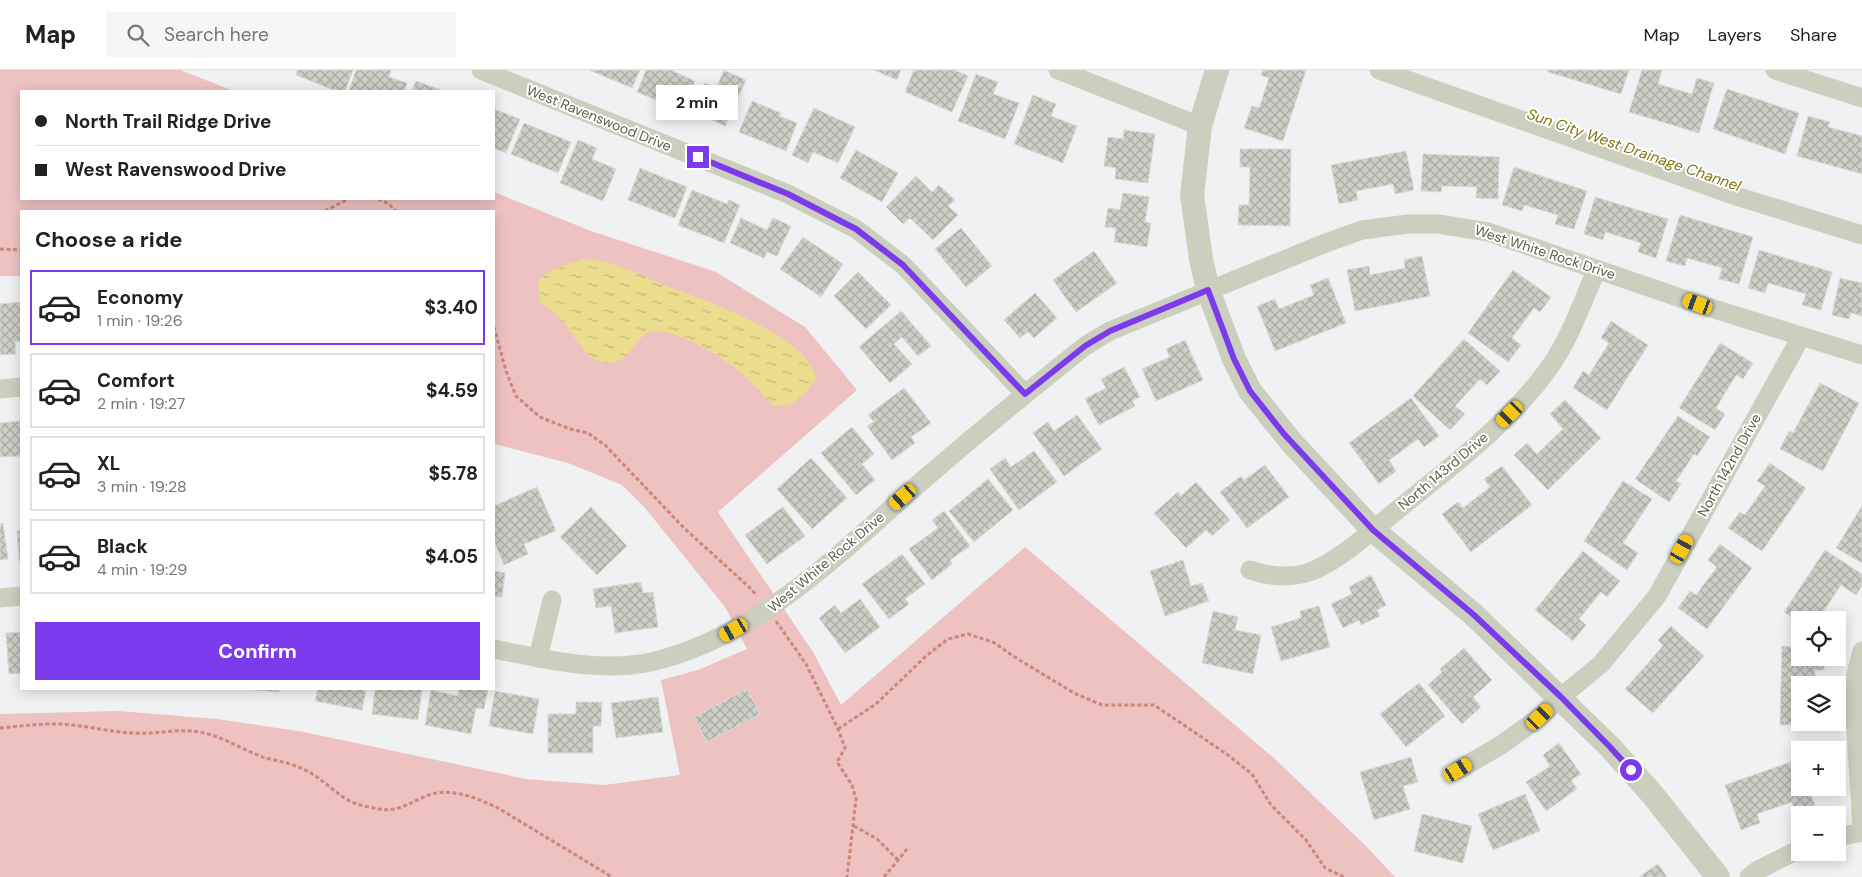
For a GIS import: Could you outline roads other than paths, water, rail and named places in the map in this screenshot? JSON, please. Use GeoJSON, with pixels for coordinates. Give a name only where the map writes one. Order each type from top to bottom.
{"type":"FeatureCollection","features":[{"type":"Feature","properties":{"kind":"street","name":"West Ravenswood Drive"},"geometry":{"type":"LineString","coordinates":[[481,70],[788,194],[856,229],[903,265],[1025,394]]}},
{"type":"Feature","properties":{"kind":"street"},"geometry":{"type":"LineString","coordinates":[[1058,70],[1200,126]]}},
{"type":"Feature","properties":{"kind":"street"},"geometry":{"type":"LineString","coordinates":[[1217,70],[1200,126],[1192,195],[1201,259],[1208,290],[1234,359],[1250,391],[1292,443],[1373,530],[1474,615],[1561,697],[1628,767],[1718,877]]}},
{"type":"Feature","properties":{"kind":"street"},"geometry":{"type":"LineString","coordinates":[[1379,70],[1739,196],[1862,235]]}},
{"type":"Feature","properties":{"kind":"street"},"geometry":{"type":"LineString","coordinates":[[1776,70],[1862,98]]}},
{"type":"Feature","properties":{"kind":"street","name":"West White Rock Drive"},"geometry":{"type":"LineString","coordinates":[[495,649],[538,658],[600,665],[621,665],[651,662],[717,640],[768,611],[819,570],[1025,394],[1085,346],[1110,331],[1208,290],[1362,230],[1408,224],[1438,224],[1488,232],[1801,337],[1862,355]]}},
{"type":"Feature","properties":{"kind":"street","name":"North 143rd Drive"},"geometry":{"type":"LineString","coordinates":[[1250,570],[1276,576],[1297,575],[1316,570],[1346,551],[1373,530],[1501,423],[1530,393],[1550,367],[1561,348],[1597,269]]}},
{"type":"Feature","properties":{"kind":"street","name":"North 142nd Drive"},"geometry":{"type":"LineString","coordinates":[[1458,770],[1501,745],[1540,717],[1601,664],[1657,596],[1801,337]]}},
{"type":"Feature","properties":{"kind":"street"},"geometry":{"type":"LineString","coordinates":[[0,389],[20,387]]}},
{"type":"Feature","properties":{"kind":"street"},"geometry":{"type":"LineString","coordinates":[[0,598],[20,596]]}},
{"type":"Feature","properties":{"kind":"street"},"geometry":{"type":"LineString","coordinates":[[538,658],[552,600]]}},
{"type":"Feature","properties":{"kind":"street"},"geometry":{"type":"LineString","coordinates":[[1846,835],[1862,830],[1853,685],[1862,651]]}},
{"type":"Feature","properties":{"kind":"street"},"geometry":{"type":"LineString","coordinates":[[1749,877],[1758,870],[1791,854]]}},
{"type":"Feature","properties":{"kind":"water"},"geometry":{"type":"Polygon","coordinates":[[[583,259],[605,262],[627,269],[754,322],[777,335],[796,349],[810,364],[816,379],[804,394],[794,402],[775,406],[742,373],[720,357],[688,340],[658,331],[649,332],[642,337],[618,361],[609,363],[592,358],[581,347],[563,321],[540,302],[538,285],[544,275],[550,271],[583,259]]]}},
{"type":"Feature","properties":{"kind":"water label","name":"Sun City West Drainage Channel"},"geometry":{"type":"Point","coordinates":[1634,150]}}]}
